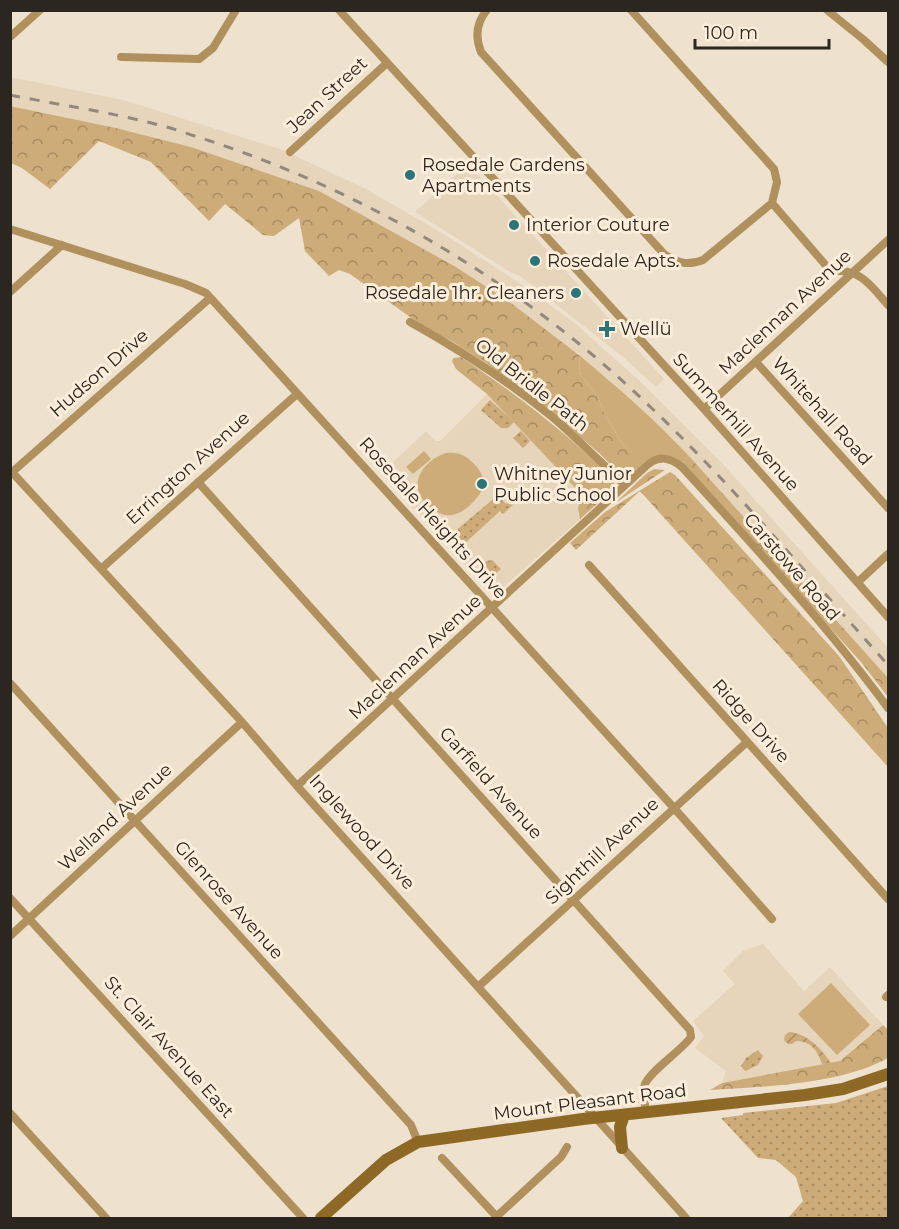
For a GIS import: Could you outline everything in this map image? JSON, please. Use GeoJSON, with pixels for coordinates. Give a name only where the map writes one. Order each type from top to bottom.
{"type":"FeatureCollection","features":[{"type":"Feature","properties":{"kind":"main road","name":"Mount Pleasant Road"},"geometry":{"type":"LineString","coordinates":[[321,1218],[386,1160],[418,1142],[595,1118],[834,1091],[888,1074]]}},
{"type":"Feature","properties":{"kind":"main road"},"geometry":{"type":"LineString","coordinates":[[622,1148],[620,1127],[624,1115]]}},
{"type":"Feature","properties":{"kind":"street"},"geometry":{"type":"LineString","coordinates":[[10,37],[40,10]]}},
{"type":"Feature","properties":{"kind":"street"},"geometry":{"type":"LineString","coordinates":[[121,57],[199,59],[213,48],[236,10]]}},
{"type":"Feature","properties":{"kind":"street","name":"Summerhill Avenue"},"geometry":{"type":"LineString","coordinates":[[339,10],[704,410],[888,617]]}},
{"type":"Feature","properties":{"kind":"street"},"geometry":{"type":"LineString","coordinates":[[486,10],[477,29],[481,52],[664,254],[678,263],[693,263],[703,260],[772,203],[777,182],[774,169],[631,10]]}},
{"type":"Feature","properties":{"kind":"street"},"geometry":{"type":"LineString","coordinates":[[827,10],[888,62]]}},
{"type":"Feature","properties":{"kind":"street","name":"Jean Street"},"geometry":{"type":"LineString","coordinates":[[290,152],[387,63]]}},
{"type":"Feature","properties":{"kind":"street"},"geometry":{"type":"LineString","coordinates":[[772,203],[829,268],[835,272],[852,273],[864,279],[888,305]]}},
{"type":"Feature","properties":{"kind":"street","name":"Rosedale Heights Drive"},"geometry":{"type":"LineString","coordinates":[[10,229],[185,284],[200,290],[210,298],[674,808],[772,919]]}},
{"type":"Feature","properties":{"kind":"street","name":"Maclennan Avenue"},"geometry":{"type":"LineString","coordinates":[[704,410],[888,240]]}},
{"type":"Feature","properties":{"kind":"street"},"geometry":{"type":"LineString","coordinates":[[10,292],[62,245]]}},
{"type":"Feature","properties":{"kind":"street","name":"Hudson Drive"},"geometry":{"type":"LineString","coordinates":[[11,472],[210,298]]}},
{"type":"Feature","properties":{"kind":"street","name":"Old Bridle Path"},"geometry":{"type":"LineString","coordinates":[[410,322],[457,348],[552,417],[625,485]]}},
{"type":"Feature","properties":{"kind":"street","name":"Whitehall Road"},"geometry":{"type":"LineString","coordinates":[[756,362],[888,508]]}},
{"type":"Feature","properties":{"kind":"street","name":"Errington Avenue"},"geometry":{"type":"LineString","coordinates":[[102,568],[297,394]]}},
{"type":"Feature","properties":{"kind":"street","name":"Maclennan Avenue"},"geometry":{"type":"LineString","coordinates":[[297,786],[625,485],[655,459],[662,458]]}},
{"type":"Feature","properties":{"kind":"street","name":"Carstowe Road"},"geometry":{"type":"LineString","coordinates":[[662,458],[674,461],[682,467],[863,673],[888,708]]}},
{"type":"Feature","properties":{"kind":"street","name":"Inglewood Drive"},"geometry":{"type":"LineString","coordinates":[[11,472],[242,722],[686,1218]]}},
{"type":"Feature","properties":{"kind":"street","name":"Garfield Avenue"},"geometry":{"type":"LineString","coordinates":[[198,482],[690,1030],[691,1037],[686,1044],[645,1084],[646,1112]]}},
{"type":"Feature","properties":{"kind":"street"},"geometry":{"type":"LineString","coordinates":[[858,582],[888,554]]}},
{"type":"Feature","properties":{"kind":"street","name":"Ridge Drive"},"geometry":{"type":"LineString","coordinates":[[588,566],[888,899]]}},
{"type":"Feature","properties":{"kind":"street","name":"Glenrose Avenue"},"geometry":{"type":"LineString","coordinates":[[10,683],[411,1125],[418,1142]]}},
{"type":"Feature","properties":{"kind":"street","name":"Welland Avenue"},"geometry":{"type":"LineString","coordinates":[[10,936],[242,722]]}},
{"type":"Feature","properties":{"kind":"street","name":"Sighthill Avenue"},"geometry":{"type":"LineString","coordinates":[[479,986],[747,742]]}},
{"type":"Feature","properties":{"kind":"street","name":"St. Clair Avenue East"},"geometry":{"type":"LineString","coordinates":[[10,898],[303,1218]]}},
{"type":"Feature","properties":{"kind":"street"},"geometry":{"type":"LineString","coordinates":[[10,1113],[106,1218]]}},
{"type":"Feature","properties":{"kind":"street"},"geometry":{"type":"LineString","coordinates":[[442,1158],[496,1218],[561,1157],[567,1147]]}},
{"type":"Feature","properties":{"kind":"shaded area"},"geometry":{"type":"Polygon","coordinates":[[[10,77],[123,100],[280,149],[364,188],[447,236],[521,284],[576,324],[645,386],[721,462],[888,648],[888,678],[672,438],[610,380],[511,303],[456,267],[319,191],[191,147],[116,128],[11,106],[10,77]]]}},
{"type":"Feature","properties":{"kind":"shaded area"},"geometry":{"type":"Polygon","coordinates":[[[468,164],[664,379],[656,387],[622,356],[520,276],[415,212],[468,164]]]}},
{"type":"Feature","properties":{"kind":"shaded area","name":"Whitney Junior Public School"},"geometry":{"type":"Polygon","coordinates":[[[487,394],[582,495],[578,514],[580,519],[494,593],[489,591],[382,473],[426,431],[435,441],[440,441],[487,394]]]}},
{"type":"Feature","properties":{"kind":"shaded area"},"geometry":{"type":"Polygon","coordinates":[[[763,944],[804,991],[830,967],[883,1025],[840,1061],[722,1083],[726,1071],[695,1048],[704,1036],[693,1021],[735,984],[723,971],[743,951],[763,944]]]}},
{"type":"Feature","properties":{"kind":"green space"},"geometry":{"type":"Polygon","coordinates":[[[10,106],[116,128],[191,147],[319,191],[456,267],[511,303],[580,356],[581,376],[598,396],[603,411],[623,445],[636,458],[627,473],[619,473],[560,420],[486,363],[417,322],[350,274],[339,270],[329,276],[305,251],[299,218],[274,236],[263,235],[225,204],[209,221],[151,162],[99,141],[50,189],[22,168],[11,163],[10,106]]]}},
{"type":"Feature","properties":{"kind":"green space"},"geometry":{"type":"Polygon","coordinates":[[[580,356],[636,404],[689,456],[682,464],[654,457],[630,475],[622,475],[619,473],[623,474],[632,453],[623,445],[603,411],[598,396],[581,376],[580,356]]]}},
{"type":"Feature","properties":{"kind":"green space"},"geometry":{"type":"Polygon","coordinates":[[[461,357],[521,399],[578,446],[613,480],[615,486],[613,490],[580,519],[578,508],[582,495],[487,394],[456,369],[452,361],[454,358],[461,357]]]}},
{"type":"Feature","properties":{"kind":"green space"},"geometry":{"type":"Polygon","coordinates":[[[490,400],[514,422],[508,428],[501,428],[481,410],[490,400]]]}},
{"type":"Feature","properties":{"kind":"green space"},"geometry":{"type":"Polygon","coordinates":[[[521,431],[530,441],[523,448],[513,438],[521,431]]]}},
{"type":"Feature","properties":{"kind":"green space"},"geometry":{"type":"Polygon","coordinates":[[[424,451],[431,459],[413,474],[406,467],[424,451]]]}},
{"type":"Feature","properties":{"kind":"green space"},"geometry":{"type":"Polygon","coordinates":[[[446,453],[460,454],[468,459],[477,467],[483,479],[481,490],[474,501],[462,511],[451,515],[440,514],[430,507],[420,494],[418,487],[418,480],[425,466],[446,453]]]}},
{"type":"Feature","properties":{"kind":"green space"},"geometry":{"type":"Polygon","coordinates":[[[689,456],[888,678],[888,697],[861,662],[682,464],[689,456]]]}},
{"type":"Feature","properties":{"kind":"green space"},"geometry":{"type":"Polygon","coordinates":[[[654,469],[665,470],[615,503],[647,473],[654,469]]]}},
{"type":"Feature","properties":{"kind":"green space"},"geometry":{"type":"Polygon","coordinates":[[[670,472],[839,656],[888,728],[888,767],[640,491],[576,550],[570,543],[605,512],[670,472]]]}},
{"type":"Feature","properties":{"kind":"green space"},"geometry":{"type":"Polygon","coordinates":[[[498,495],[505,503],[513,505],[503,514],[500,511],[463,545],[453,533],[498,495]]]}},
{"type":"Feature","properties":{"kind":"green space"},"geometry":{"type":"Polygon","coordinates":[[[492,560],[501,569],[496,573],[488,574],[480,565],[482,562],[492,560]]]}},
{"type":"Feature","properties":{"kind":"green space"},"geometry":{"type":"Polygon","coordinates":[[[831,983],[870,1025],[837,1055],[798,1014],[831,983]]]}},
{"type":"Feature","properties":{"kind":"green space"},"geometry":{"type":"Polygon","coordinates":[[[883,1025],[888,1030],[888,1058],[869,1067],[848,1074],[802,1083],[710,1090],[722,1083],[840,1061],[883,1025]]]}},
{"type":"Feature","properties":{"kind":"green space"},"geometry":{"type":"Polygon","coordinates":[[[789,1032],[801,1035],[813,1042],[831,1063],[822,1064],[816,1051],[806,1043],[796,1041],[788,1044],[784,1040],[785,1035],[789,1032]]]}},
{"type":"Feature","properties":{"kind":"green space"},"geometry":{"type":"Polygon","coordinates":[[[758,1050],[763,1056],[758,1065],[745,1071],[741,1066],[746,1058],[758,1050]]]}},
{"type":"Feature","properties":{"kind":"green space"},"geometry":{"type":"Polygon","coordinates":[[[888,1086],[888,1218],[788,1218],[803,1201],[796,1177],[776,1160],[758,1158],[721,1118],[743,1115],[743,1113],[836,1103],[888,1086]]]}},
{"type":"Feature","properties":{"kind":"railway"},"geometry":{"type":"LineString","coordinates":[[10,95],[141,120],[210,141],[267,162],[323,185],[378,212],[483,273],[581,345],[662,418],[761,522],[888,665]]}},
{"type":"Feature","properties":{"kind":"place","name":"Rosedale Gardens Apartments"},"geometry":{"type":"Point","coordinates":[410,175]}},
{"type":"Feature","properties":{"kind":"place","name":"Interior Couture"},"geometry":{"type":"Point","coordinates":[514,225]}},
{"type":"Feature","properties":{"kind":"place","name":"Rosedale Apts."},"geometry":{"type":"Point","coordinates":[535,261]}},
{"type":"Feature","properties":{"kind":"place","name":"Rosedale 1hr. Cleaners"},"geometry":{"type":"Point","coordinates":[576,293]}},
{"type":"Feature","properties":{"kind":"place","name":"Wellü"},"geometry":{"type":"Point","coordinates":[607,329]}},
{"type":"Feature","properties":{"kind":"place","name":"Whitney Junior Public School"},"geometry":{"type":"Point","coordinates":[482,484]}}]}
